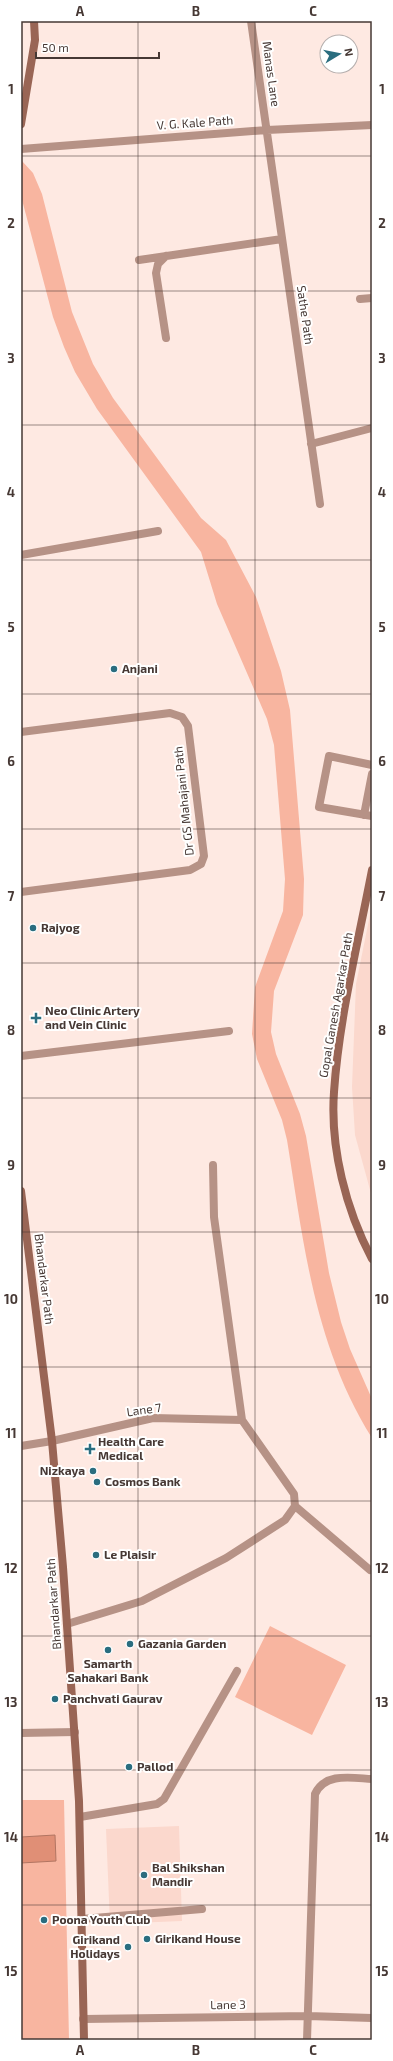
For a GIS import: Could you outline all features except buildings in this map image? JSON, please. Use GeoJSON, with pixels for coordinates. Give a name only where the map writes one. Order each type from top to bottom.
{"type":"FeatureCollection","features":[{"type":"Feature","properties":{"kind":"street"},"geometry":{"type":"LineString","coordinates":[[21,124],[35,40],[34,21]]}},
{"type":"Feature","properties":{"kind":"street","name":"Manas Lane"},"geometry":{"type":"LineString","coordinates":[[251,21],[267,130]]}},
{"type":"Feature","properties":{"kind":"street","name":"V. G. Kale Path"},"geometry":{"type":"LineString","coordinates":[[21,149],[267,130],[372,125]]}},
{"type":"Feature","properties":{"kind":"street","name":"Sathe Path"},"geometry":{"type":"LineString","coordinates":[[267,130],[320,504]]}},
{"type":"Feature","properties":{"kind":"street"},"geometry":{"type":"LineString","coordinates":[[139,260],[282,239]]}},
{"type":"Feature","properties":{"kind":"street"},"geometry":{"type":"LineString","coordinates":[[166,256],[158,264],[156,273],[166,338]]}},
{"type":"Feature","properties":{"kind":"street"},"geometry":{"type":"LineString","coordinates":[[360,299],[372,298]]}},
{"type":"Feature","properties":{"kind":"street"},"geometry":{"type":"LineString","coordinates":[[312,444],[372,428]]}},
{"type":"Feature","properties":{"kind":"street"},"geometry":{"type":"LineString","coordinates":[[21,555],[158,531]]}},
{"type":"Feature","properties":{"kind":"street","name":"Dr GS Mahajani Path"},"geometry":{"type":"LineString","coordinates":[[21,732],[170,713],[182,717],[188,726],[204,856],[201,864],[190,870],[21,892]]}},
{"type":"Feature","properties":{"kind":"street"},"geometry":{"type":"LineString","coordinates":[[372,765],[329,756],[319,807],[368,815],[372,774]]}},
{"type":"Feature","properties":{"kind":"street","name":"Gopal Ganesh Agarkar Path"},"geometry":{"type":"LineString","coordinates":[[372,870],[339,1041],[334,1093],[336,1146],[346,1194],[362,1241],[372,1259]]}},
{"type":"Feature","properties":{"kind":"street"},"geometry":{"type":"LineString","coordinates":[[21,1056],[229,1031]]}},
{"type":"Feature","properties":{"kind":"street"},"geometry":{"type":"LineString","coordinates":[[67,1624],[142,1602],[226,1558],[285,1520],[295,1506],[294,1494],[242,1420],[214,1217],[213,1165]]}},
{"type":"Feature","properties":{"kind":"street","name":"Bhandarkar Path"},"geometry":{"type":"LineString","coordinates":[[21,1193],[52,1441],[67,1624],[80,1817],[84,2040]]}},
{"type":"Feature","properties":{"kind":"street","name":"Lane 7"},"geometry":{"type":"LineString","coordinates":[[21,1446],[52,1441],[153,1418],[242,1420]]}},
{"type":"Feature","properties":{"kind":"street"},"geometry":{"type":"LineString","coordinates":[[295,1506],[370,1570]]}},
{"type":"Feature","properties":{"kind":"street"},"geometry":{"type":"LineString","coordinates":[[80,1817],[157,1804],[164,1799],[237,1670]]}},
{"type":"Feature","properties":{"kind":"street"},"geometry":{"type":"LineString","coordinates":[[21,1733],[75,1732]]}},
{"type":"Feature","properties":{"kind":"street"},"geometry":{"type":"LineString","coordinates":[[307,2040],[315,1794],[318,1788],[333,1778],[372,1778]]}},
{"type":"Feature","properties":{"kind":"street"},"geometry":{"type":"LineString","coordinates":[[82,1919],[202,1909]]}},
{"type":"Feature","properties":{"kind":"street","name":"Lane 3"},"geometry":{"type":"LineString","coordinates":[[83,2019],[308,2016],[372,2018]]}},
{"type":"Feature","properties":{"kind":"shaded area"},"geometry":{"type":"Polygon","coordinates":[[[22,161],[33,173],[42,194],[72,312],[93,364],[113,398],[201,518],[226,540],[256,597],[281,671],[290,710],[304,879],[303,915],[274,991],[271,1032],[276,1054],[300,1114],[306,1136],[329,1273],[341,1322],[350,1349],[372,1399],[372,1438],[352,1403],[324,1331],[306,1256],[287,1140],[282,1120],[257,1059],[252,1034],[255,987],[283,911],[285,879],[274,745],[267,719],[217,604],[201,552],[97,409],[75,372],[64,347],[53,317],[21,196],[22,161]]]}},
{"type":"Feature","properties":{"kind":"shaded area"},"geometry":{"type":"Polygon","coordinates":[[[372,905],[372,1197],[355,1135],[352,1087],[356,984],[372,905]]]}},
{"type":"Feature","properties":{"kind":"shaded area"},"geometry":{"type":"Polygon","coordinates":[[[270,1626],[346,1665],[312,1735],[235,1697],[270,1626]]]}},
{"type":"Feature","properties":{"kind":"shaded area","name":"Poona Youth Club"},"geometry":{"type":"Polygon","coordinates":[[[21,1800],[64,1800],[69,2040],[21,2040],[21,1800]]]}},
{"type":"Feature","properties":{"kind":"shaded area","name":"Bal Shikshan Mandir"},"geometry":{"type":"Polygon","coordinates":[[[179,1826],[182,1921],[110,1924],[106,1829],[179,1826]]]}},
{"type":"Feature","properties":{"kind":"shaded area"},"geometry":{"type":"Polygon","coordinates":[[[55,1835],[56,1861],[21,1863],[21,1837],[55,1835]]]}},
{"type":"Feature","properties":{"kind":"place","name":"Anjani"},"geometry":{"type":"Point","coordinates":[114,669]}},
{"type":"Feature","properties":{"kind":"place","name":"Rajyog"},"geometry":{"type":"Point","coordinates":[33,928]}},
{"type":"Feature","properties":{"kind":"place","name":"Neo Clinic Artery and Vein Clinic"},"geometry":{"type":"Point","coordinates":[36,1018]}},
{"type":"Feature","properties":{"kind":"place","name":"Health Care Medical"},"geometry":{"type":"Point","coordinates":[90,1449]}},
{"type":"Feature","properties":{"kind":"place","name":"Nizkaya"},"geometry":{"type":"Point","coordinates":[93,1471]}},
{"type":"Feature","properties":{"kind":"place","name":"Cosmos Bank"},"geometry":{"type":"Point","coordinates":[97,1482]}},
{"type":"Feature","properties":{"kind":"place","name":"Le Plaisir"},"geometry":{"type":"Point","coordinates":[96,1555]}},
{"type":"Feature","properties":{"kind":"place","name":"Gazania Garden"},"geometry":{"type":"Point","coordinates":[130,1644]}},
{"type":"Feature","properties":{"kind":"place","name":"Samarth Sahakari Bank"},"geometry":{"type":"Point","coordinates":[108,1650]}},
{"type":"Feature","properties":{"kind":"place","name":"Panchvati Gaurav"},"geometry":{"type":"Point","coordinates":[55,1699]}},
{"type":"Feature","properties":{"kind":"place","name":"Pallod"},"geometry":{"type":"Point","coordinates":[129,1767]}},
{"type":"Feature","properties":{"kind":"place","name":"Bal Shikshan Mandir"},"geometry":{"type":"Point","coordinates":[144,1875]}},
{"type":"Feature","properties":{"kind":"place","name":"Poona Youth Club"},"geometry":{"type":"Point","coordinates":[44,1920]}},
{"type":"Feature","properties":{"kind":"place","name":"Girikand House"},"geometry":{"type":"Point","coordinates":[147,1939]}},
{"type":"Feature","properties":{"kind":"place","name":"Girikand Holidays"},"geometry":{"type":"Point","coordinates":[128,1947]}}]}
